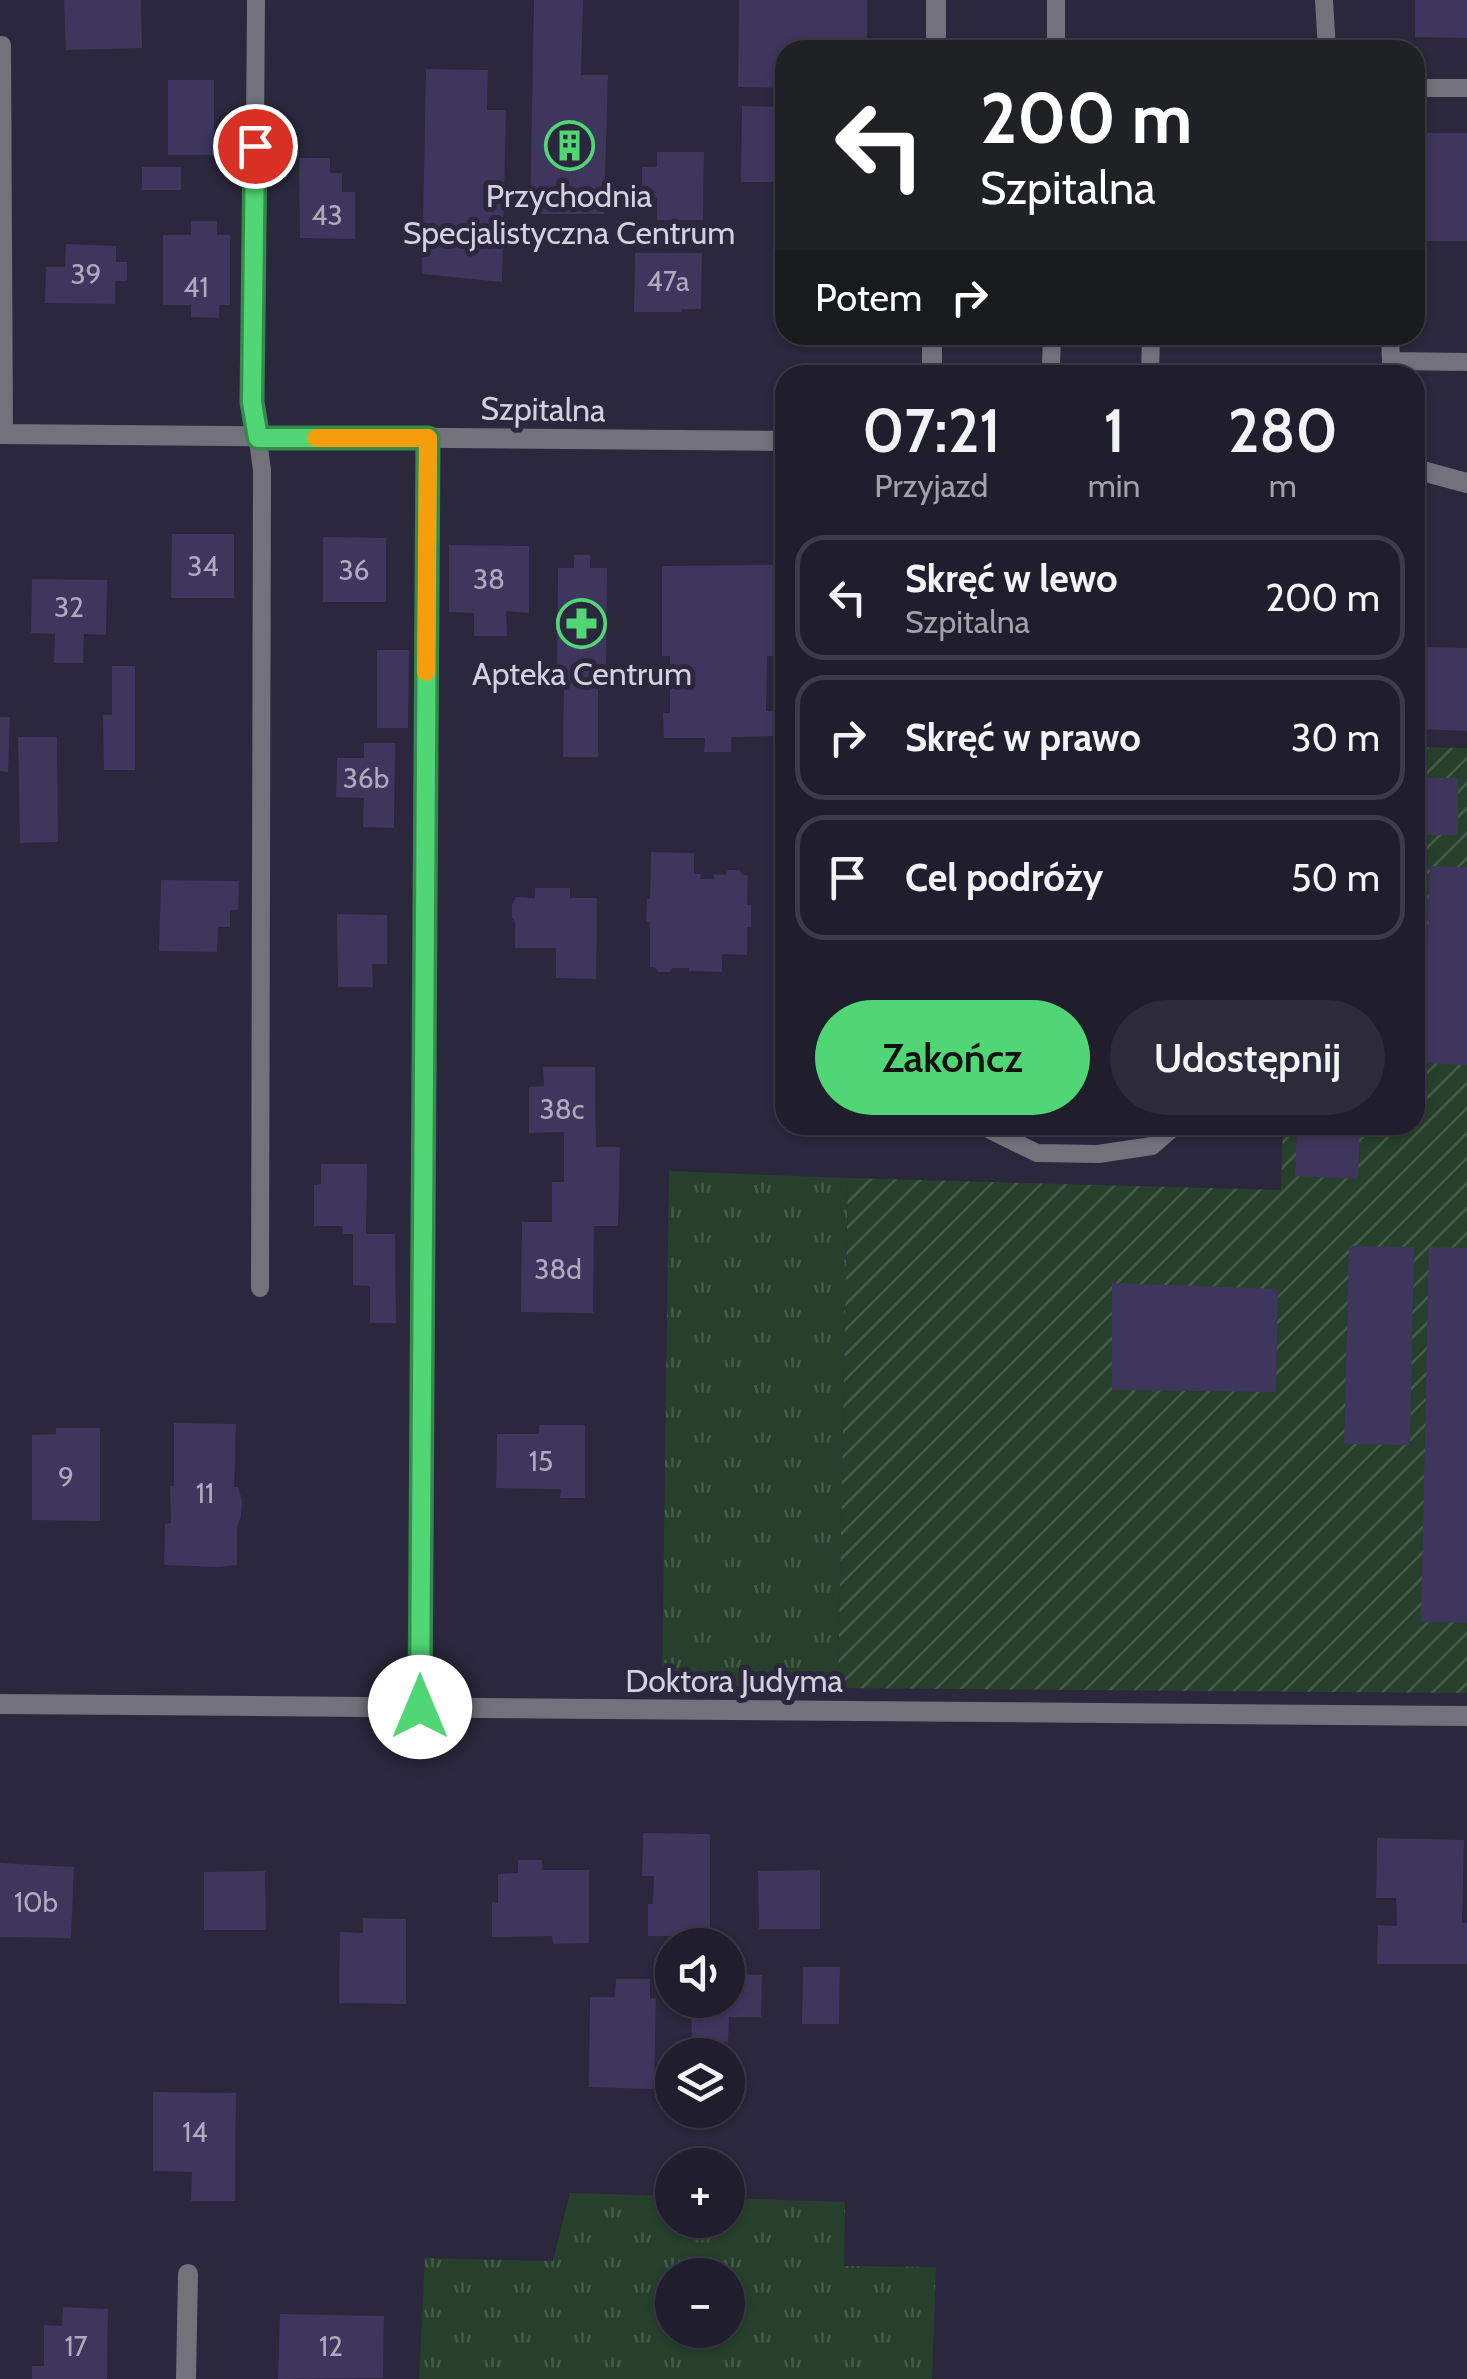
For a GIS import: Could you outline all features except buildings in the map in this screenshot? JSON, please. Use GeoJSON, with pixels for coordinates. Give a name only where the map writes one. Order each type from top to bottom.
{"type":"FeatureCollection","features":[{"type":"Feature","properties":{"kind":"street"},"geometry":{"type":"LineString","coordinates":[[936,0],[936,40]]}},
{"type":"Feature","properties":{"kind":"street","name":"Szpitalna"},"geometry":{"type":"LineString","coordinates":[[2,434],[775,441]]}},
{"type":"Feature","properties":{"kind":"street"},"geometry":{"type":"LineString","coordinates":[[420,1707],[428,438]]}},
{"type":"Feature","properties":{"kind":"street"},"geometry":{"type":"LineString","coordinates":[[1425,473],[1467,484]]}},
{"type":"Feature","properties":{"kind":"street","name":"Doktora Judyma"},"geometry":{"type":"LineString","coordinates":[[0,1704],[1467,1716]]}},
{"type":"Feature","properties":{"kind":"street"},"geometry":{"type":"LineString","coordinates":[[186,2379],[188,2274]]}},
{"type":"Feature","properties":{"kind":"lane"},"geometry":{"type":"LineString","coordinates":[[256,0],[252,402],[262,470],[260,1288]]}},
{"type":"Feature","properties":{"kind":"lane"},"geometry":{"type":"LineString","coordinates":[[1056,0],[1056,40]]}},
{"type":"Feature","properties":{"kind":"lane"},"geometry":{"type":"LineString","coordinates":[[1324,0],[1326,40]]}},
{"type":"Feature","properties":{"kind":"lane"},"geometry":{"type":"LineString","coordinates":[[2,45],[2,434]]}},
{"type":"Feature","properties":{"kind":"lane"},"geometry":{"type":"LineString","coordinates":[[1425,88],[1467,88]]}},
{"type":"Feature","properties":{"kind":"lane"},"geometry":{"type":"LineString","coordinates":[[1425,365],[1467,362]]}},
{"type":"Feature","properties":{"kind":"lane"},"geometry":{"type":"LineString","coordinates":[[1000,1135],[1037,1153],[1098,1154],[1152,1146],[1165,1135]]}},
{"type":"Feature","properties":{"kind":"green space"},"geometry":{"type":"Polygon","coordinates":[[[1425,747],[1467,748],[1467,1693],[838,1688],[848,1178],[1281,1190],[1283,1135],[1425,1135],[1425,747]]]}},
{"type":"Feature","properties":{"kind":"green space"},"geometry":{"type":"Polygon","coordinates":[[[669,1171],[848,1178],[838,1688],[662,1685],[669,1171]]]}},
{"type":"Feature","properties":{"kind":"green space"},"geometry":{"type":"Polygon","coordinates":[[[570,2193],[655,2196],[655,2238],[745,2238],[745,2199],[845,2202],[844,2266],[936,2267],[932,2379],[419,2379],[425,2258],[553,2261],[570,2193]]]}},
{"type":"Feature","properties":{"kind":"slow traffic"},"geometry":{"type":"LineString","coordinates":[[316,438],[428,438],[426,672]]}},
{"type":"Feature","properties":{"kind":"place","name":"Przychodnia Specjalistyczna Centrum"},"geometry":{"type":"Point","coordinates":[569,145]}},
{"type":"Feature","properties":{"kind":"place","name":"Apteka Centrum"},"geometry":{"type":"Point","coordinates":[582,623]}},
{"type":"Feature","properties":{"kind":"route"},"geometry":{"type":"LineString","coordinates":[[255,146],[252,402],[258,438],[428,438],[420,1707]]}}]}
